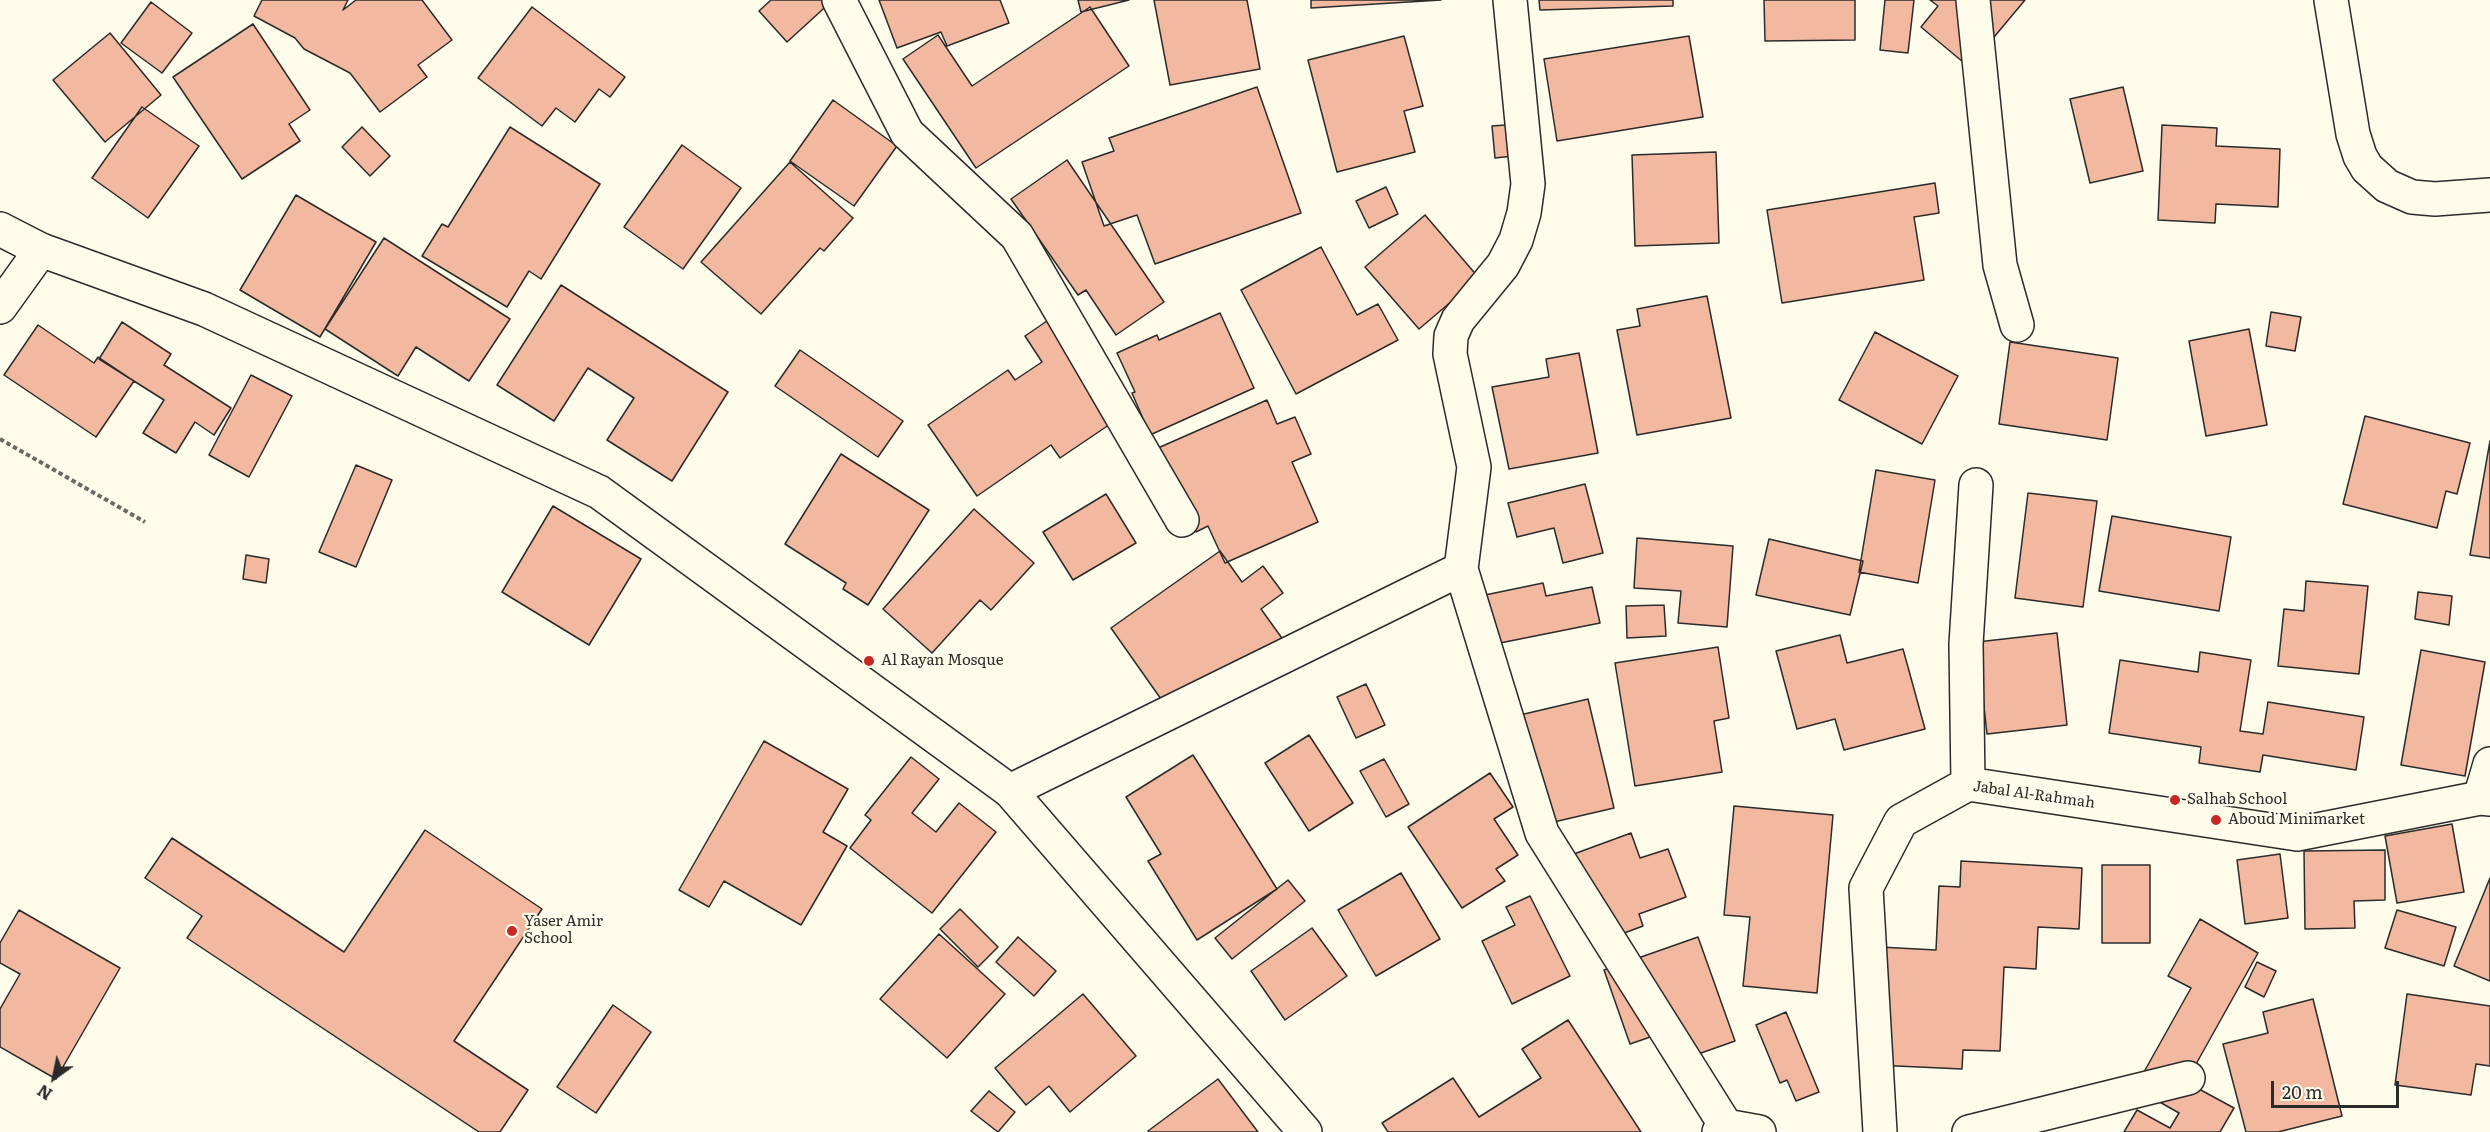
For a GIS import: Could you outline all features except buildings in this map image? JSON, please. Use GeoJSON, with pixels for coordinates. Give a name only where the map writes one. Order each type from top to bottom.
{"type":"FeatureCollection","features":[{"type":"Feature","properties":{"kind":"street"},"geometry":{"type":"LineString","coordinates":[[839,0],[907,133],[1017,236],[1182,520]]}},
{"type":"Feature","properties":{"kind":"street"},"geometry":{"type":"LineString","coordinates":[[1510,0],[1528,184],[1524,213],[1516,240],[1503,265],[1458,320],[1450,345],[1474,466],[1461,568],[1542,833],[1722,1129],[1759,1132]]}},
{"type":"Feature","properties":{"kind":"street"},"geometry":{"type":"LineString","coordinates":[[1973,0],[2000,265],[2017,325]]}},
{"type":"Feature","properties":{"kind":"street"},"geometry":{"type":"LineString","coordinates":[[2331,0],[2353,134],[2360,156],[2367,168],[2387,186],[2412,197],[2435,199],[2490,195]]}},
{"type":"Feature","properties":{"kind":"street"},"geometry":{"type":"LineString","coordinates":[[0,229],[41,250],[204,309],[599,492],[1010,791],[1305,1132]]}},
{"type":"Feature","properties":{"kind":"street"},"geometry":{"type":"LineString","coordinates":[[0,307],[41,250]]}},
{"type":"Feature","properties":{"kind":"street"},"geometry":{"type":"LineString","coordinates":[[1968,784],[1966,644],[1976,485]]}},
{"type":"Feature","properties":{"kind":"street"},"geometry":{"type":"LineString","coordinates":[[1010,791],[1461,568]]}},
{"type":"Feature","properties":{"kind":"street"},"geometry":{"type":"LineString","coordinates":[[2485,798],[2490,764]]}},
{"type":"Feature","properties":{"kind":"street","name":"Jabal Al-Rahmah"},"geometry":{"type":"LineString","coordinates":[[1880,1132],[1866,888],[1901,820],[1968,784],[2297,834],[2485,798]]}},
{"type":"Feature","properties":{"kind":"street"},"geometry":{"type":"LineString","coordinates":[[1969,1132],[2188,1078]]}},
{"type":"Feature","properties":{"kind":"path"},"geometry":{"type":"LineString","coordinates":[[0,439],[145,522]]}},
{"type":"Feature","properties":{"kind":"place","name":"Al Rayan Mosque"},"geometry":{"type":"Point","coordinates":[869,661]}},
{"type":"Feature","properties":{"kind":"place","name":"Salhab School"},"geometry":{"type":"Point","coordinates":[2175,800]}},
{"type":"Feature","properties":{"kind":"place","name":"Aboud Minimarket"},"geometry":{"type":"Point","coordinates":[2216,820]}},
{"type":"Feature","properties":{"kind":"place","name":"Yaser Amir School"},"geometry":{"type":"Point","coordinates":[512,931]}}]}
